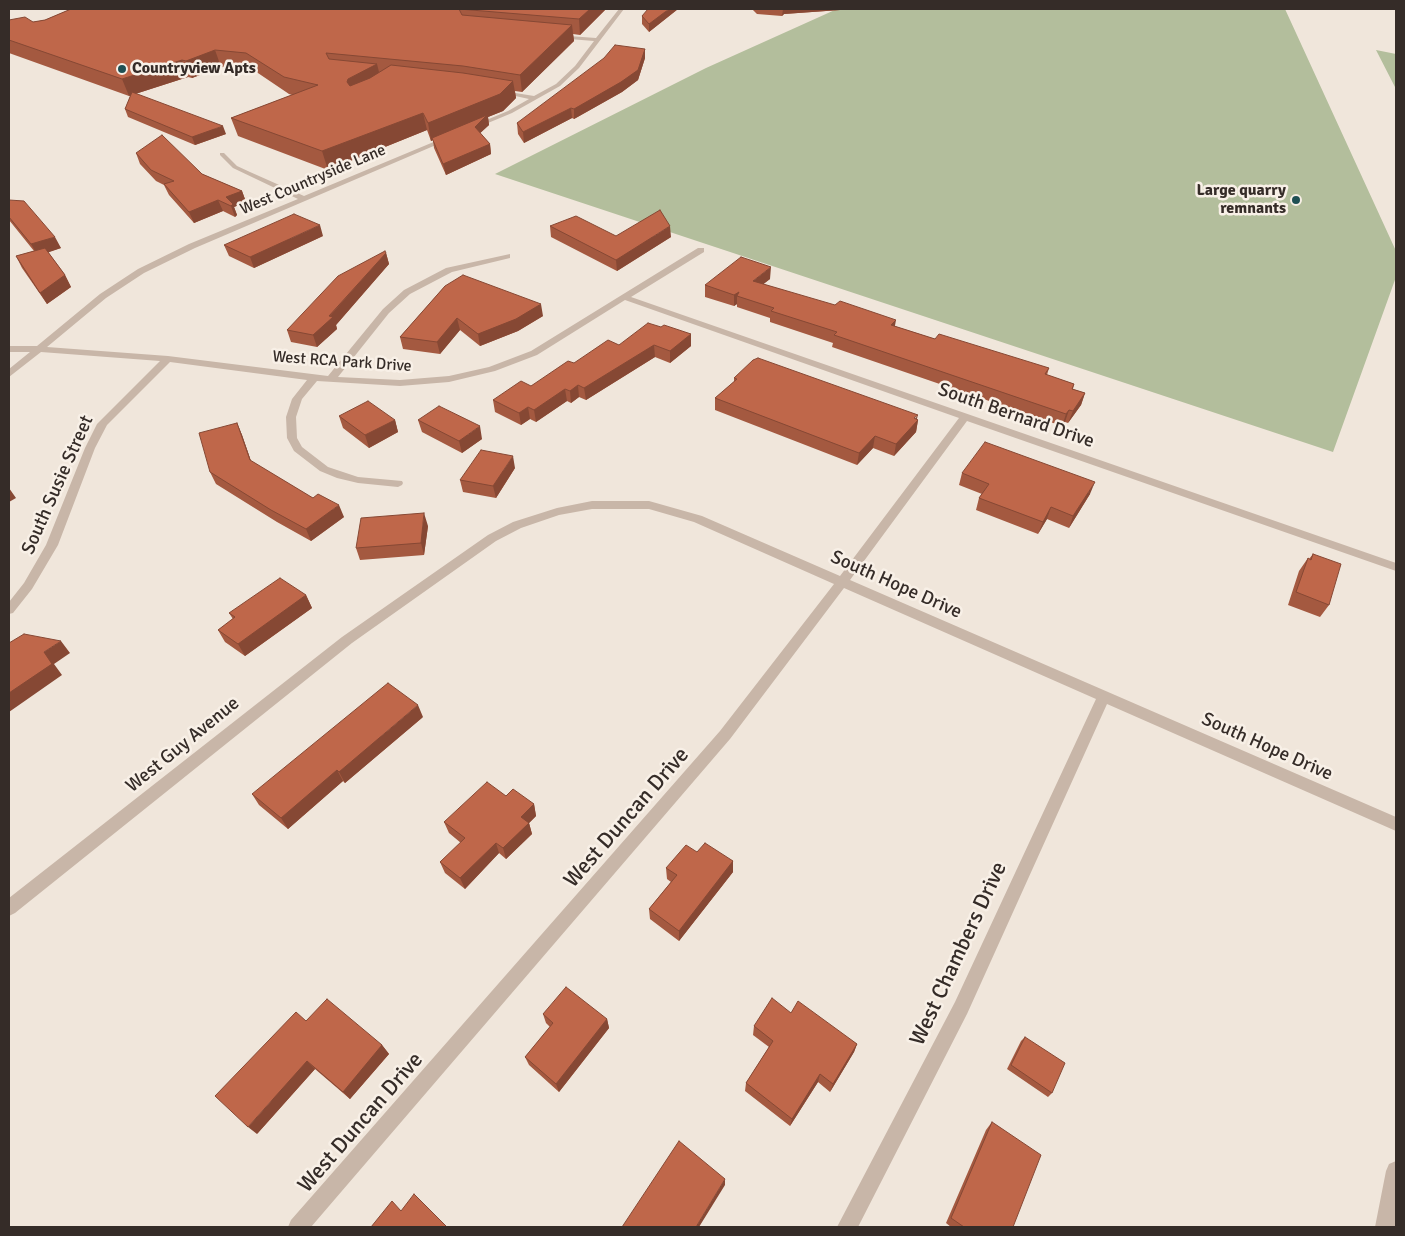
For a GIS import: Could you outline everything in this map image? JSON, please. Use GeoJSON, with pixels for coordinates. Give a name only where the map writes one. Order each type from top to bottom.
{"type":"FeatureCollection","features":[{"type":"Feature","properties":{"kind":"street"},"geometry":{"type":"LineString","coordinates":[[464,132],[510,112],[558,85],[577,67],[621,9]]}},
{"type":"Feature","properties":{"kind":"street"},"geometry":{"type":"LineString","coordinates":[[550,35],[597,40]]}},
{"type":"Feature","properties":{"kind":"street"},"geometry":{"type":"LineString","coordinates":[[493,90],[536,98]]}},
{"type":"Feature","properties":{"kind":"street","name":"West Countryside Lane"},"geometry":{"type":"LineString","coordinates":[[9,374],[103,296],[142,271],[192,246],[455,135]]}},
{"type":"Feature","properties":{"kind":"street"},"geometry":{"type":"LineString","coordinates":[[222,154],[235,167],[247,174],[305,199]]}},
{"type":"Feature","properties":{"kind":"street","name":"West RCA Park Drive"},"geometry":{"type":"LineString","coordinates":[[9,349],[39,349],[168,359],[314,378],[383,383],[426,382],[449,379],[492,369],[534,353],[701,250]]}},
{"type":"Feature","properties":{"kind":"street"},"geometry":{"type":"LineString","coordinates":[[332,379],[386,311],[407,292],[449,270],[507,256]]}},
{"type":"Feature","properties":{"kind":"street","name":"South Bernard Drive"},"geometry":{"type":"LineString","coordinates":[[624,297],[1396,567]]}},
{"type":"Feature","properties":{"kind":"street","name":"South Susie Street"},"geometry":{"type":"LineString","coordinates":[[9,610],[28,586],[52,545],[90,448],[102,424],[168,359]]}},
{"type":"Feature","properties":{"kind":"street"},"geometry":{"type":"LineString","coordinates":[[314,378],[297,399],[291,417],[292,438],[298,449],[309,460],[341,476],[358,480],[398,482]]}},
{"type":"Feature","properties":{"kind":"street","name":"West Duncan Drive"},"geometry":{"type":"LineString","coordinates":[[298,1227],[719,742],[788,656],[965,417]]}},
{"type":"Feature","properties":{"kind":"street","name":"South Hope Drive"},"geometry":{"type":"LineString","coordinates":[[383,614],[492,538],[517,524],[557,512],[592,505],[650,505],[698,519],[1396,824]]}},
{"type":"Feature","properties":{"kind":"street","name":"West Guy Avenue"},"geometry":{"type":"LineString","coordinates":[[9,908],[347,640],[383,614]]}},
{"type":"Feature","properties":{"kind":"street","name":"West Chambers Drive"},"geometry":{"type":"LineString","coordinates":[[847,1227],[961,1008],[1104,696]]}},
{"type":"Feature","properties":{"kind":"street"},"geometry":{"type":"LineString","coordinates":[[1385,1227],[1396,1171]]}},
{"type":"Feature","properties":{"kind":"green space"},"geometry":{"type":"Polygon","coordinates":[[[837,9],[1285,9],[1396,251],[1396,277],[1333,452],[495,174],[706,68],[837,9]]]}},
{"type":"Feature","properties":{"kind":"green space"},"geometry":{"type":"Polygon","coordinates":[[[1376,50],[1396,54],[1396,89],[1376,50]]]}},
{"type":"Feature","properties":{"kind":"building"},"geometry":{"type":"Polygon","coordinates":[[[71,9],[459,9],[462,15],[572,25],[520,75],[463,66],[326,53],[329,59],[377,64],[348,79],[347,82],[350,86],[370,78],[391,65],[513,81],[500,94],[428,123],[423,113],[322,151],[231,118],[318,85],[284,77],[246,53],[215,50],[186,61],[182,60],[122,79],[9,40],[9,20],[25,17],[33,22],[45,20],[71,9]]]}},
{"type":"Feature","properties":{"kind":"building"},"geometry":{"type":"Polygon","coordinates":[[[459,9],[590,9],[579,19],[459,9]]]}},
{"type":"Feature","properties":{"kind":"building"},"geometry":{"type":"Polygon","coordinates":[[[648,9],[669,9],[649,24],[642,16],[648,9]]]}},
{"type":"Feature","properties":{"kind":"building"},"geometry":{"type":"Polygon","coordinates":[[[615,45],[645,49],[638,70],[574,109],[571,108],[523,132],[517,123],[604,58],[615,45]]]}},
{"type":"Feature","properties":{"kind":"building"},"geometry":{"type":"Polygon","coordinates":[[[132,92],[223,126],[192,137],[125,109],[132,92]]]}},
{"type":"Feature","properties":{"kind":"building"},"geometry":{"type":"Polygon","coordinates":[[[487,115],[475,127],[490,144],[443,164],[432,138],[487,115]]]}},
{"type":"Feature","properties":{"kind":"building"},"geometry":{"type":"Polygon","coordinates":[[[162,135],[202,174],[242,191],[226,197],[233,204],[231,206],[218,200],[189,212],[164,184],[174,181],[151,170],[136,153],[162,135]]]}},
{"type":"Feature","properties":{"kind":"building"},"geometry":{"type":"Polygon","coordinates":[[[9,200],[24,201],[55,237],[31,244],[9,217],[9,200]]]}},
{"type":"Feature","properties":{"kind":"building"},"geometry":{"type":"Polygon","coordinates":[[[660,210],[670,226],[616,260],[550,226],[576,216],[616,236],[660,210]]]}},
{"type":"Feature","properties":{"kind":"building"},"geometry":{"type":"Polygon","coordinates":[[[294,214],[320,225],[250,257],[224,245],[294,214]]]}},
{"type":"Feature","properties":{"kind":"building"},"geometry":{"type":"Polygon","coordinates":[[[45,248],[65,275],[40,293],[16,256],[45,248]]]}},
{"type":"Feature","properties":{"kind":"building"},"geometry":{"type":"Polygon","coordinates":[[[385,251],[386,253],[329,316],[333,317],[313,335],[287,330],[338,276],[385,251]]]}},
{"type":"Feature","properties":{"kind":"building"},"geometry":{"type":"Polygon","coordinates":[[[741,257],[771,267],[753,281],[835,305],[840,301],[896,320],[891,325],[935,339],[939,334],[1049,368],[1045,374],[1074,384],[1072,389],[1085,393],[1073,411],[1069,410],[1066,414],[834,335],[837,332],[771,311],[774,308],[737,296],[739,292],[734,295],[705,285],[741,257]]]}},
{"type":"Feature","properties":{"kind":"building"},"geometry":{"type":"Polygon","coordinates":[[[463,275],[541,304],[516,319],[478,334],[457,318],[437,342],[400,337],[445,286],[463,275]]]}},
{"type":"Feature","properties":{"kind":"building"},"geometry":{"type":"Polygon","coordinates":[[[648,323],[661,327],[664,325],[691,334],[670,351],[654,345],[584,388],[578,385],[570,391],[565,389],[534,410],[528,407],[519,413],[493,400],[521,381],[531,386],[568,361],[574,363],[608,340],[619,345],[648,323]]]}},
{"type":"Feature","properties":{"kind":"building"},"geometry":{"type":"Polygon","coordinates":[[[758,358],[918,415],[914,418],[918,420],[896,444],[875,436],[859,453],[715,398],[737,379],[734,378],[753,360],[758,358]]]}},
{"type":"Feature","properties":{"kind":"building"},"geometry":{"type":"Polygon","coordinates":[[[368,401],[395,420],[365,435],[339,416],[368,401]]]}},
{"type":"Feature","properties":{"kind":"building"},"geometry":{"type":"Polygon","coordinates":[[[439,406],[480,426],[459,441],[418,420],[439,406]]]}},
{"type":"Feature","properties":{"kind":"building"},"geometry":{"type":"Polygon","coordinates":[[[237,423],[250,460],[313,498],[318,494],[339,505],[306,529],[271,510],[210,472],[199,433],[237,423]]]}},
{"type":"Feature","properties":{"kind":"building"},"geometry":{"type":"Polygon","coordinates":[[[985,442],[1095,482],[1073,516],[1051,507],[1043,522],[979,498],[989,484],[962,473],[985,442]]]}},
{"type":"Feature","properties":{"kind":"building"},"geometry":{"type":"Polygon","coordinates":[[[481,450],[513,456],[493,486],[460,480],[481,450]]]}},
{"type":"Feature","properties":{"kind":"building"},"geometry":{"type":"Polygon","coordinates":[[[424,513],[421,543],[356,548],[361,518],[424,513]]]}},
{"type":"Feature","properties":{"kind":"building"},"geometry":{"type":"Polygon","coordinates":[[[1313,554],[1341,564],[1329,605],[1296,592],[1308,558],[1311,560],[1313,554]]]}},
{"type":"Feature","properties":{"kind":"building"},"geometry":{"type":"Polygon","coordinates":[[[280,578],[306,595],[238,644],[218,630],[235,617],[229,613],[280,578]]]}},
{"type":"Feature","properties":{"kind":"building"},"geometry":{"type":"Polygon","coordinates":[[[24,634],[61,641],[44,652],[52,664],[9,693],[9,643],[24,634]]]}},
{"type":"Feature","properties":{"kind":"building"},"geometry":{"type":"Polygon","coordinates":[[[388,683],[418,705],[339,772],[337,770],[281,818],[252,794],[388,683]]]}},
{"type":"Feature","properties":{"kind":"building"},"geometry":{"type":"Polygon","coordinates":[[[487,782],[506,796],[513,789],[534,804],[521,817],[529,823],[503,848],[496,843],[460,878],[440,862],[465,838],[444,822],[487,782]]]}},
{"type":"Feature","properties":{"kind":"building"},"geometry":{"type":"Polygon","coordinates":[[[705,843],[733,861],[679,931],[649,909],[677,875],[666,868],[686,845],[697,852],[705,843]]]}},
{"type":"Feature","properties":{"kind":"building"},"geometry":{"type":"Polygon","coordinates":[[[566,987],[607,1019],[556,1084],[525,1057],[553,1023],[543,1014],[566,987]]]}},
{"type":"Feature","properties":{"kind":"building"},"geometry":{"type":"Polygon","coordinates":[[[772,998],[791,1013],[798,1001],[857,1044],[833,1084],[820,1074],[792,1119],[746,1083],[773,1041],[754,1026],[772,998]]]}},
{"type":"Feature","properties":{"kind":"building"},"geometry":{"type":"Polygon","coordinates":[[[327,999],[382,1045],[343,1092],[307,1061],[248,1127],[215,1096],[296,1012],[306,1021],[327,999]]]}},
{"type":"Feature","properties":{"kind":"building"},"geometry":{"type":"Polygon","coordinates":[[[1025,1037],[1065,1063],[1052,1093],[1011,1065],[1025,1037]]]}},
{"type":"Feature","properties":{"kind":"building"},"geometry":{"type":"Polygon","coordinates":[[[992,1122],[1041,1155],[1013,1227],[964,1227],[951,1218],[992,1122]]]}},
{"type":"Feature","properties":{"kind":"building"},"geometry":{"type":"Polygon","coordinates":[[[679,1141],[725,1179],[696,1227],[622,1227],[679,1141]]]}},
{"type":"Feature","properties":{"kind":"building"},"geometry":{"type":"Polygon","coordinates":[[[414,1194],[445,1227],[371,1227],[392,1201],[401,1211],[414,1194]]]}},
{"type":"Feature","properties":{"kind":"place","name":"Countryview Apts"},"geometry":{"type":"Point","coordinates":[122,69]}},
{"type":"Feature","properties":{"kind":"place","name":"Large quarry remnants"},"geometry":{"type":"Point","coordinates":[1296,200]}}]}
